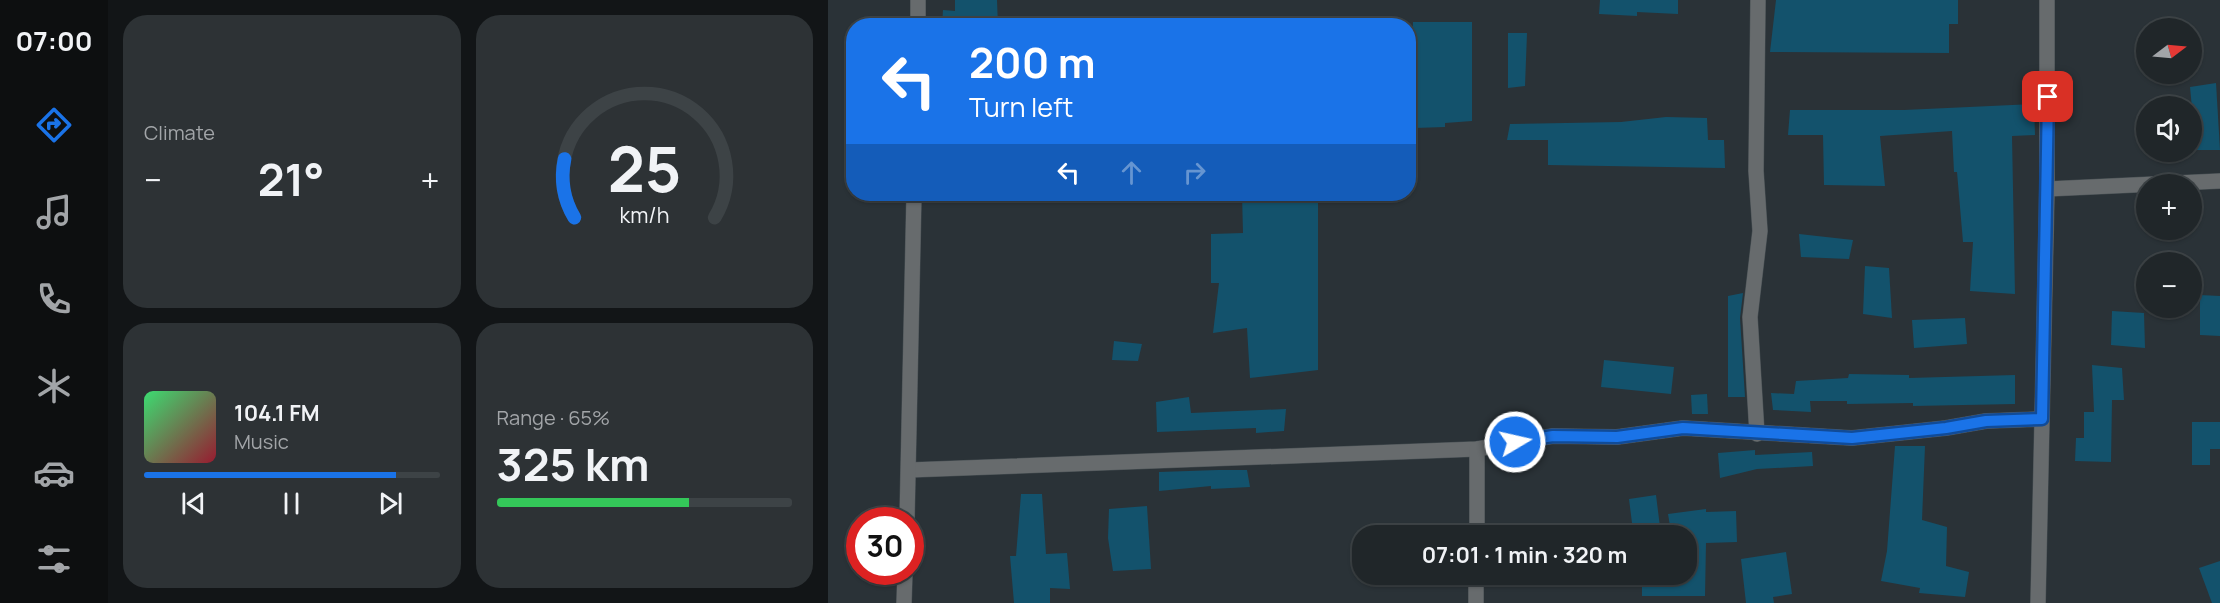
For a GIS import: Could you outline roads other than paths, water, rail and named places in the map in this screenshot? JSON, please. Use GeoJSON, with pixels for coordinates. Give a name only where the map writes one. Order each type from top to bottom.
{"type":"FeatureCollection","features":[{"type":"Feature","properties":{"kind":"street"},"geometry":{"type":"LineString","coordinates":[[918,0],[918,18]]}},
{"type":"Feature","properties":{"kind":"street"},"geometry":{"type":"LineString","coordinates":[[1757,434],[1750,317],[1760,231],[1756,171],[1758,0]]}},
{"type":"Feature","properties":{"kind":"street"},"geometry":{"type":"LineString","coordinates":[[2038,603],[2047,189],[2047,0]]}},
{"type":"Feature","properties":{"kind":"street"},"geometry":{"type":"LineString","coordinates":[[2047,189],[2220,181]]}},
{"type":"Feature","properties":{"kind":"street"},"geometry":{"type":"LineString","coordinates":[[908,507],[914,201]]}},
{"type":"Feature","properties":{"kind":"street"},"geometry":{"type":"LineString","coordinates":[[909,470],[1477,448],[1553,436],[1617,437],[1683,428],[1852,438],[1946,428],[1986,421],[2042,419]]}},
{"type":"Feature","properties":{"kind":"street"},"geometry":{"type":"LineString","coordinates":[[1476,525],[1477,448]]}},
{"type":"Feature","properties":{"kind":"street"},"geometry":{"type":"LineString","coordinates":[[904,603],[905,585]]}},
{"type":"Feature","properties":{"kind":"street"},"geometry":{"type":"LineString","coordinates":[[1476,585],[1476,603]]}}]}
